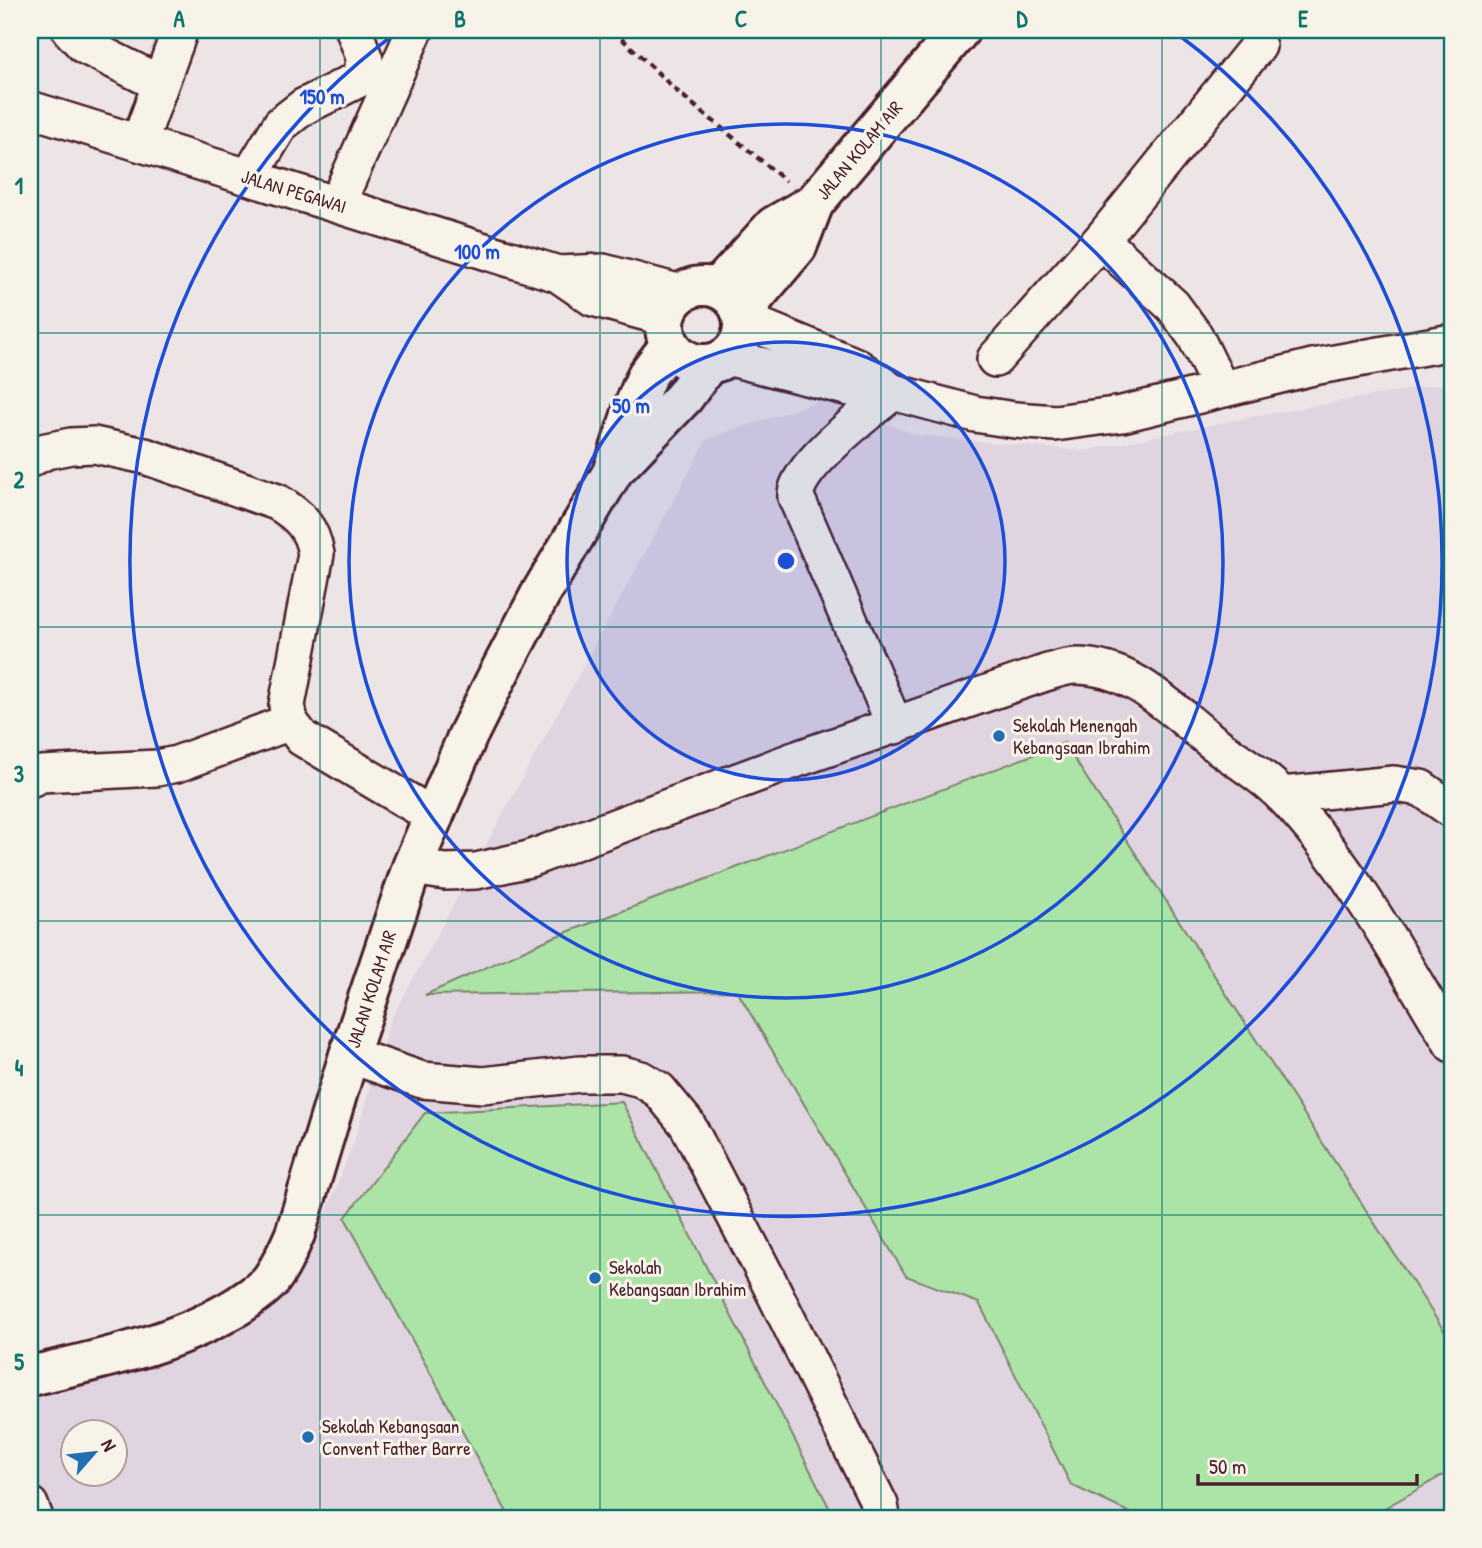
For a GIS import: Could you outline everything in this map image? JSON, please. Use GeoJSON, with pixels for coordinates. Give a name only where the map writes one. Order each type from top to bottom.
{"type":"FeatureCollection","features":[{"type":"Feature","properties":{"kind":"main road","name":"JALAN KOLAM AIR"},"geometry":{"type":"LineString","coordinates":[[734,307],[797,247],[814,203],[960,30]]}},
{"type":"Feature","properties":{"kind":"main road"},"geometry":{"type":"LineString","coordinates":[[698,286],[734,307],[741,338],[717,360],[697,363],[687,360],[672,318],[698,286]]}},
{"type":"Feature","properties":{"kind":"main road","name":"JALAN KOLAM AIR"},"geometry":{"type":"LineString","coordinates":[[30,1376],[138,1349],[190,1330],[253,1296],[270,1282],[283,1261],[295,1234],[349,1055],[412,867],[468,735],[497,677],[541,593],[612,473],[634,406],[672,318]]}},
{"type":"Feature","properties":{"kind":"main road","name":"JALAN KOLAM AIR"},"geometry":{"type":"LineString","coordinates":[[612,473],[717,360]]}},
{"type":"Feature","properties":{"kind":"street"},"geometry":{"type":"LineString","coordinates":[[70,30],[85,46],[159,83]]}},
{"type":"Feature","properties":{"kind":"street"},"geometry":{"type":"LineString","coordinates":[[139,143],[180,30]]}},
{"type":"Feature","properties":{"kind":"street"},"geometry":{"type":"LineString","coordinates":[[249,177],[281,124],[303,107],[359,79],[365,60],[354,30]]}},
{"type":"Feature","properties":{"kind":"street"},"geometry":{"type":"LineString","coordinates":[[337,204],[415,30]]}},
{"type":"Feature","properties":{"kind":"street"},"geometry":{"type":"LineString","coordinates":[[995,359],[1101,240],[1258,46]]}},
{"type":"Feature","properties":{"kind":"street","name":"JALAN PEGAWAI"},"geometry":{"type":"LineString","coordinates":[[30,109],[558,274],[593,298],[672,318]]}},
{"type":"Feature","properties":{"kind":"street"},"geometry":{"type":"LineString","coordinates":[[1101,240],[1173,306],[1195,335],[1221,389]]}},
{"type":"Feature","properties":{"kind":"street"},"geometry":{"type":"LineString","coordinates":[[734,307],[856,366],[893,392]]}},
{"type":"Feature","properties":{"kind":"street"},"geometry":{"type":"LineString","coordinates":[[717,360],[854,389],[893,392],[975,414],[1015,421],[1055,423],[1122,414],[1313,367],[1452,342]]}},
{"type":"Feature","properties":{"kind":"street"},"geometry":{"type":"LineString","coordinates":[[893,392],[805,471],[795,490],[894,726]]}},
{"type":"Feature","properties":{"kind":"street"},"geometry":{"type":"LineString","coordinates":[[30,459],[46,451],[94,445],[145,456],[277,502],[295,512],[314,540],[316,554],[287,705],[290,722],[302,738],[435,817]]}},
{"type":"Feature","properties":{"kind":"street"},"geometry":{"type":"LineString","coordinates":[[412,867],[446,872],[476,871],[529,859],[1045,673],[1074,666],[1109,669],[1145,687],[1216,745],[1253,769],[1282,795],[1313,829],[1351,881],[1452,1044]]}},
{"type":"Feature","properties":{"kind":"street"},"geometry":{"type":"LineString","coordinates":[[30,779],[41,774],[157,768],[177,764],[290,722]]}},
{"type":"Feature","properties":{"kind":"street"},"geometry":{"type":"LineString","coordinates":[[1282,795],[1394,784],[1421,788],[1452,810]]}},
{"type":"Feature","properties":{"kind":"street"},"geometry":{"type":"LineString","coordinates":[[349,1055],[422,1080],[483,1085],[580,1074],[622,1074],[642,1079],[659,1090],[687,1124],[766,1276],[880,1505],[880,1518]]}},
{"type":"Feature","properties":{"kind":"street"},"geometry":{"type":"LineString","coordinates":[[30,1505],[34,1518]]}},
{"type":"Feature","properties":{"kind":"path"},"geometry":{"type":"LineString","coordinates":[[613,30],[679,93],[814,203]]}},
{"type":"Feature","properties":{"kind":"shaded area","name":"Sekolah Menengah Kebangsaan Ibrahim"},"geometry":{"type":"Polygon","coordinates":[[[1452,382],[1452,1518],[30,1518],[30,1396],[173,1356],[273,1298],[309,1257],[354,1141],[390,1021],[707,439],[826,399],[915,435],[1082,451],[1266,414],[1452,382]]]}},
{"type":"Feature","properties":{"kind":"green space"},"geometry":{"type":"Polygon","coordinates":[[[1064,743],[1452,1343],[1452,1470],[1367,1518],[1141,1518],[1071,1485],[979,1303],[906,1276],[737,991],[425,995],[549,939],[1064,743]]]}},
{"type":"Feature","properties":{"kind":"green space"},"geometry":{"type":"Polygon","coordinates":[[[622,1102],[832,1513],[821,1518],[510,1518],[345,1218],[425,1113],[622,1102]]]}},
{"type":"Feature","properties":{"kind":"place","name":"Sekolah Menengah Kebangsaan Ibrahim"},"geometry":{"type":"Point","coordinates":[999,736]}},
{"type":"Feature","properties":{"kind":"place","name":"Sekolah Kebangsaan Ibrahim"},"geometry":{"type":"Point","coordinates":[595,1278]}},
{"type":"Feature","properties":{"kind":"place","name":"Sekolah Kebangsaan Convent Father Barre"},"geometry":{"type":"Point","coordinates":[308,1437]}}]}
